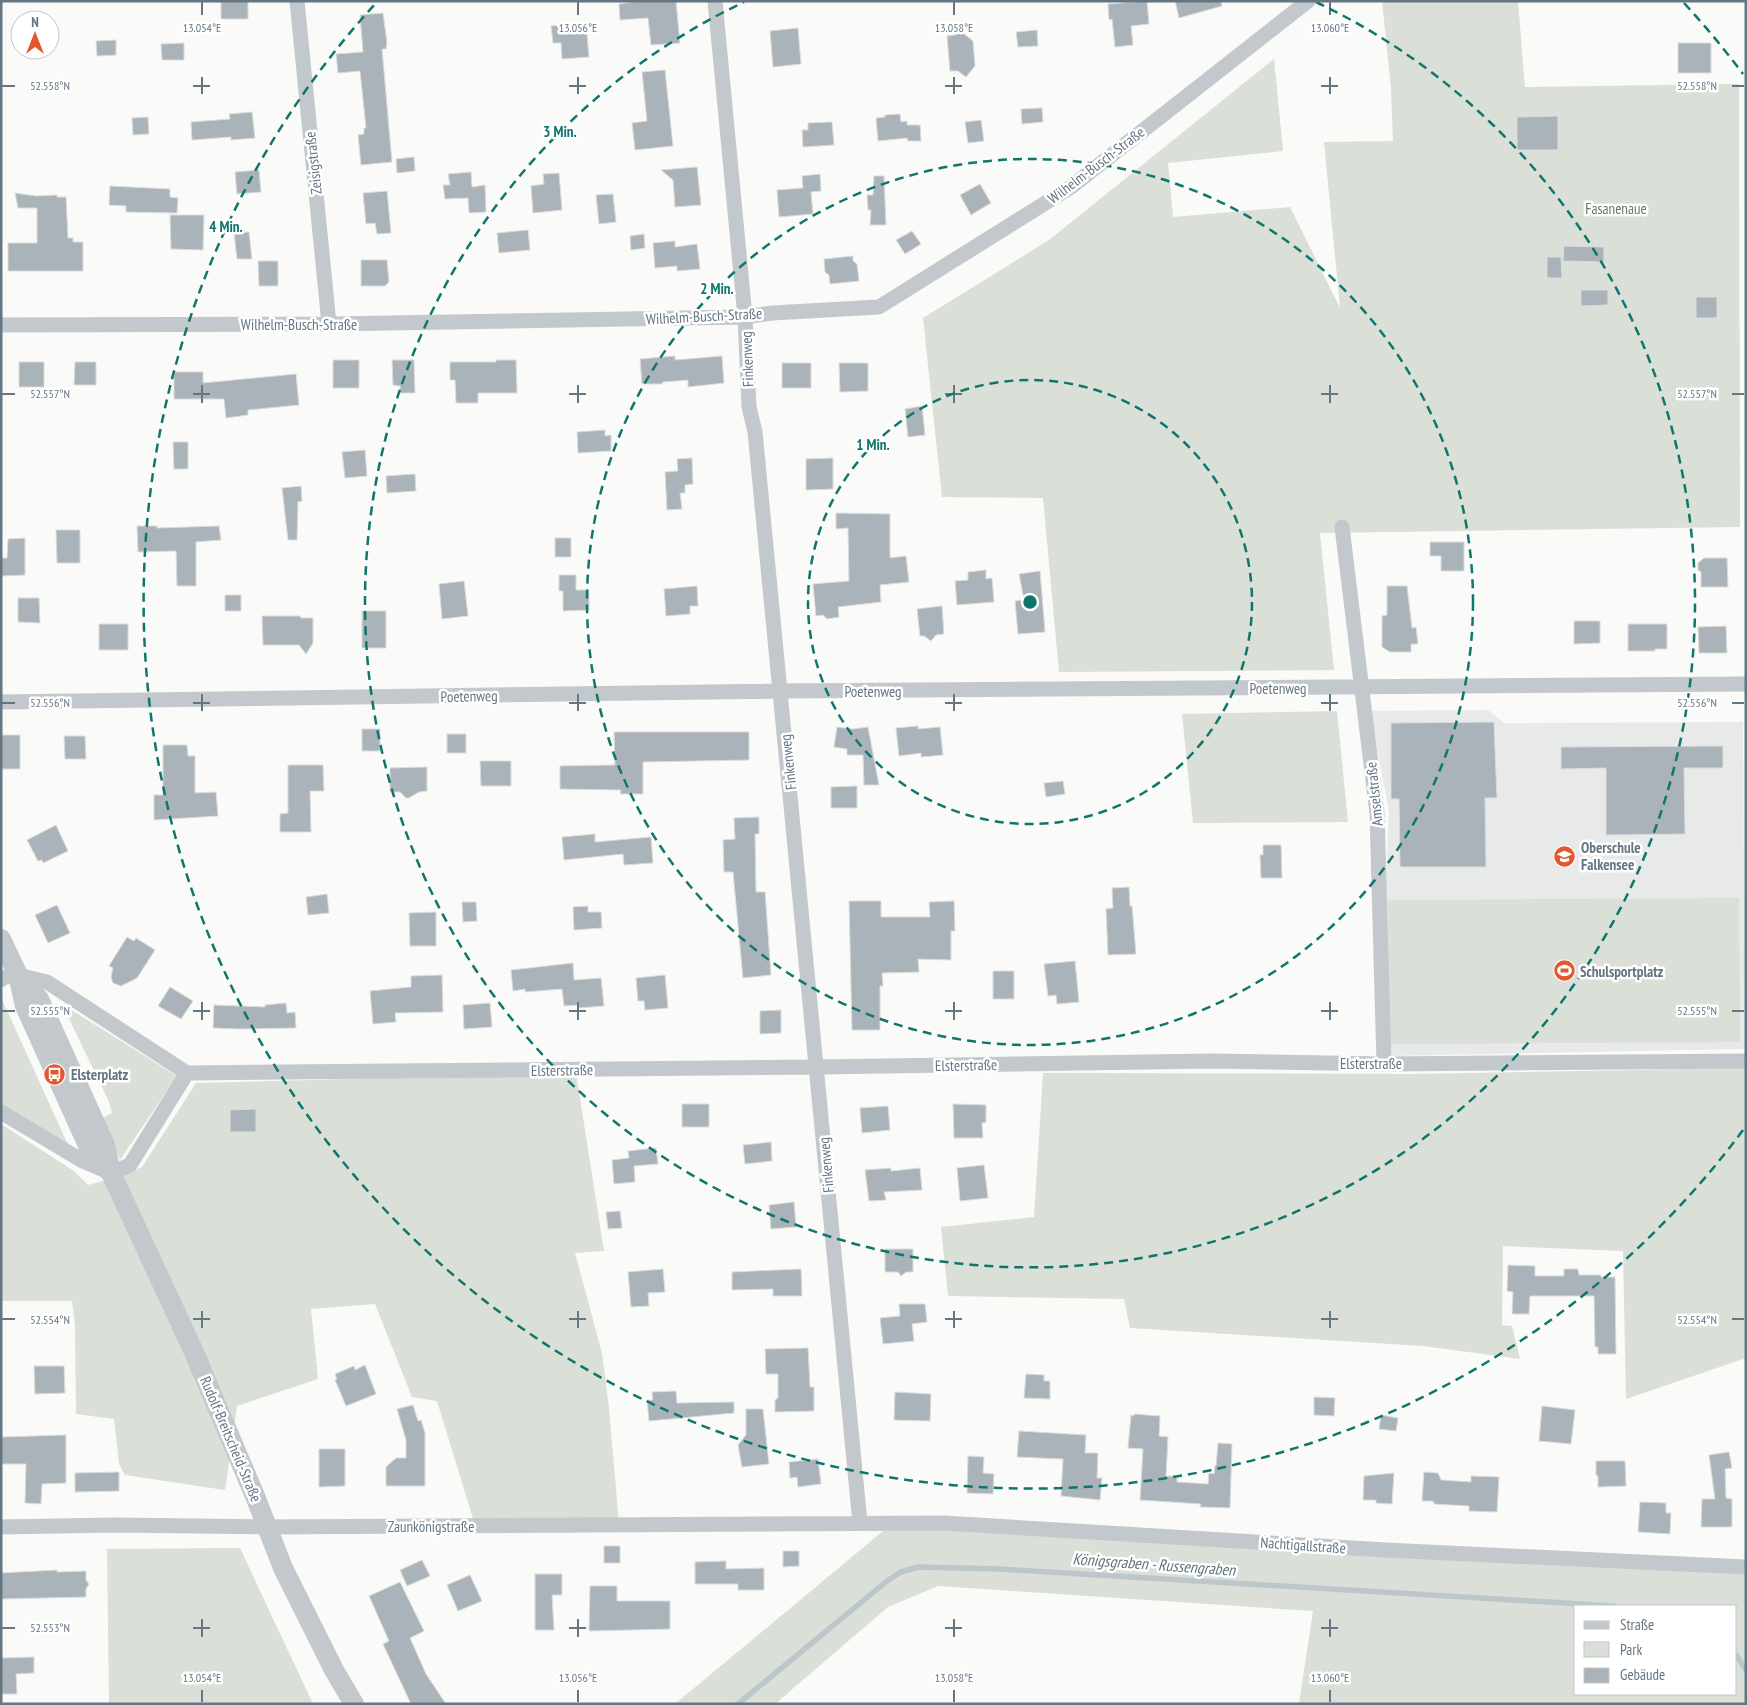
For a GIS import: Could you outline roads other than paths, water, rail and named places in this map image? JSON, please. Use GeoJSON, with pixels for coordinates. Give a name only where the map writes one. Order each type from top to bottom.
{"type":"FeatureCollection","features":[{"type":"Feature","properties":{"kind":"street","name":"Zeisigstraße"},"geometry":{"type":"LineString","coordinates":[[297,1],[329,324]]}},
{"type":"Feature","properties":{"kind":"street","name":"Finkenweg"},"geometry":{"type":"LineString","coordinates":[[715,1],[745,317],[749,407],[756,432],[860,1523]]}},
{"type":"Feature","properties":{"kind":"street","name":"Wilhelm-Busch-Straße"},"geometry":{"type":"LineString","coordinates":[[1,325],[329,324],[745,317],[772,313],[879,307],[1072,188],[1308,1]]}},
{"type":"Feature","properties":{"kind":"street","name":"Amselstraße"},"geometry":{"type":"LineString","coordinates":[[1342,527],[1377,813],[1384,1064]]}},
{"type":"Feature","properties":{"kind":"street","name":"Poetenweg"},"geometry":{"type":"LineString","coordinates":[[1,702],[781,691],[1746,684]]}},
{"type":"Feature","properties":{"kind":"street","name":"Rudolf-Breitscheid-Straße"},"geometry":{"type":"LineString","coordinates":[[1,939],[10,977],[39,999],[105,1145],[111,1173],[193,1350],[255,1496],[283,1568],[334,1670],[354,1704]]}},
{"type":"Feature","properties":{"kind":"street"},"geometry":{"type":"LineString","coordinates":[[1,1112],[81,1160],[111,1173],[130,1164],[187,1073],[47,982],[10,977]]}},
{"type":"Feature","properties":{"kind":"street","name":"Elsterstraße"},"geometry":{"type":"LineString","coordinates":[[187,1073],[1211,1061],[1384,1064],[1746,1061]]}},
{"type":"Feature","properties":{"kind":"street","name":"Zaunkönigstraße"},"geometry":{"type":"LineString","coordinates":[[1,1527],[860,1523]]}},
{"type":"Feature","properties":{"kind":"street","name":"Nachtigallstraße"},"geometry":{"type":"LineString","coordinates":[[860,1523],[944,1523],[1385,1550],[1746,1567]]}},
{"type":"Feature","properties":{"kind":"waterway","name":"Königsgraben - Russengraben"},"geometry":{"type":"LineString","coordinates":[[738,1704],[887,1581],[901,1572],[918,1567],[999,1569],[1597,1605]]}},
{"type":"Feature","properties":{"kind":"waterway","name":"Königsgraben - Russengraben"},"geometry":{"type":"LineString","coordinates":[[1737,1656],[1746,1670]]}},
{"type":"Feature","properties":{"kind":"place","name":"Oberschule Falkensee"},"geometry":{"type":"Point","coordinates":[1565,856]}},
{"type":"Feature","properties":{"kind":"place","name":"Schulsportplatz"},"geometry":{"type":"Point","coordinates":[1564,971]}},
{"type":"Feature","properties":{"kind":"place","name":"Elsterplatz"},"geometry":{"type":"Point","coordinates":[55,1074]}},
{"type":"Feature","properties":{"kind":"park label","name":"Fasanenaue"},"geometry":{"type":"Point","coordinates":[1616,208]}}]}
